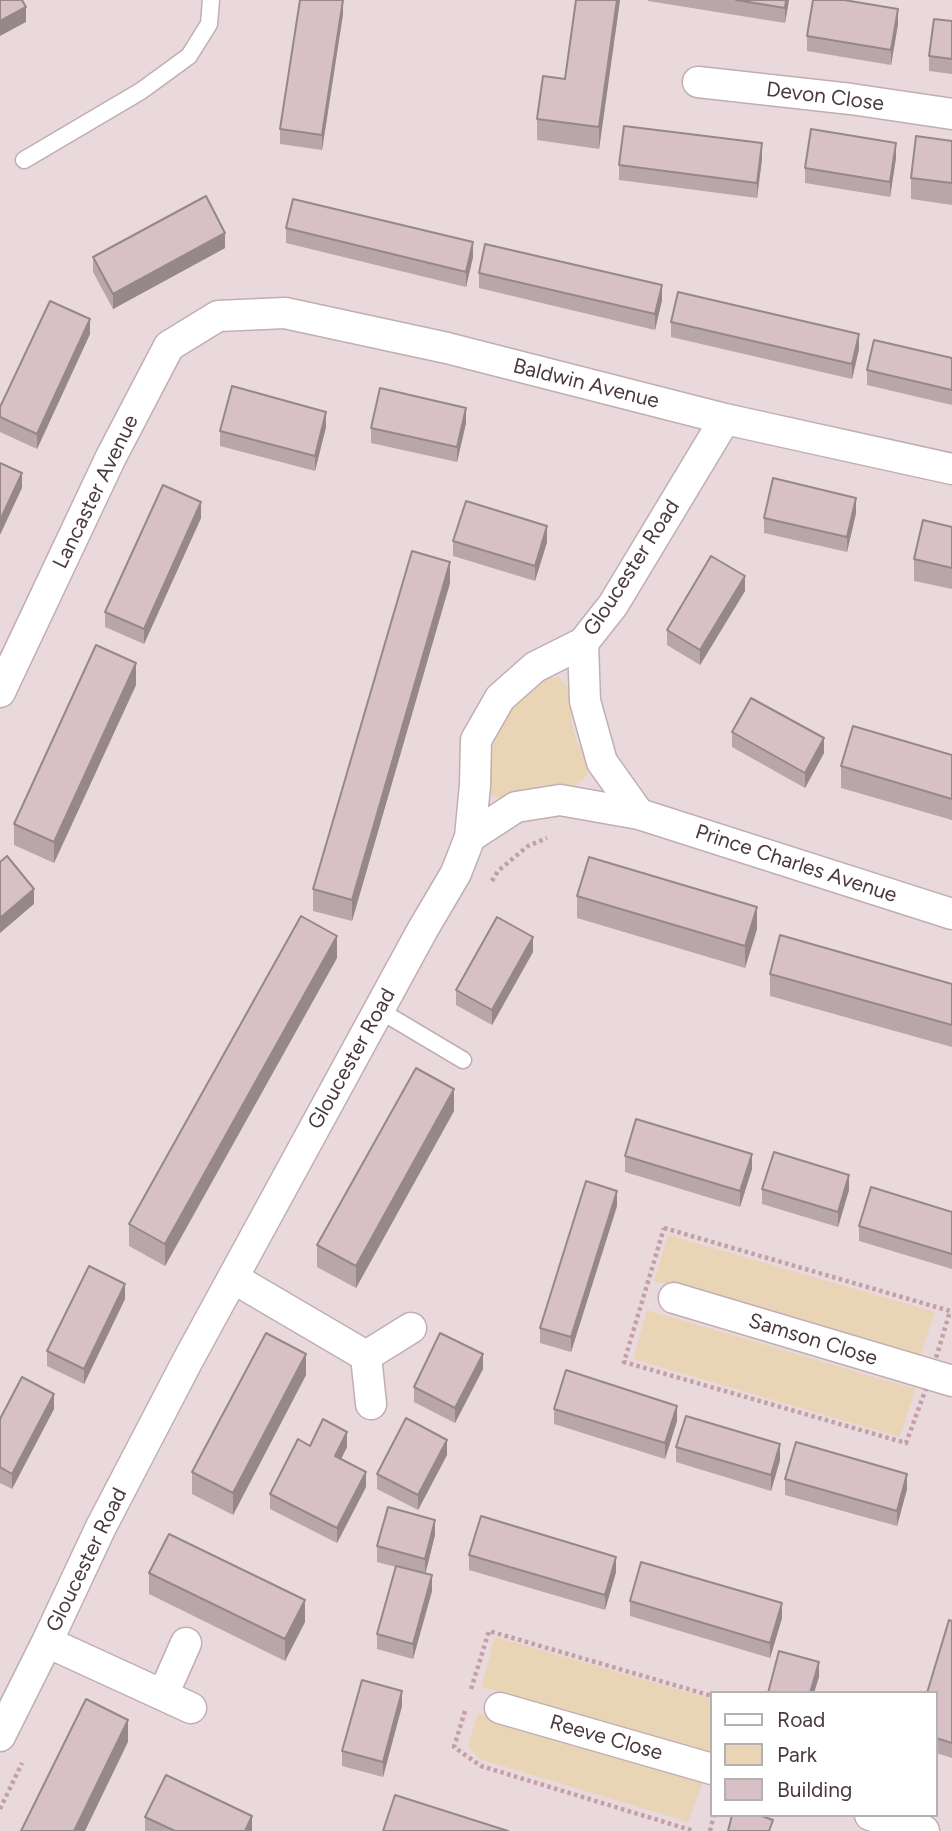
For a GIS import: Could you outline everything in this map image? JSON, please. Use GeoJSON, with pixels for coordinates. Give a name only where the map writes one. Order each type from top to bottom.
{"type":"FeatureCollection","features":[{"type":"Feature","properties":{"kind":"street","name":"Devon Close"},"geometry":{"type":"LineString","coordinates":[[698,82],[851,99],[952,114]]}},
{"type":"Feature","properties":{"kind":"street","name":"Baldwin Avenue"},"geometry":{"type":"LineString","coordinates":[[218,316],[285,313],[447,348],[724,419],[952,469]]}},
{"type":"Feature","properties":{"kind":"street","name":"Lancaster Avenue"},"geometry":{"type":"LineString","coordinates":[[0,692],[111,457],[169,346],[218,316]]}},
{"type":"Feature","properties":{"kind":"street","name":"Gloucester Road"},"geometry":{"type":"LineString","coordinates":[[0,1736],[101,1527],[233,1278],[456,873],[470,837],[476,740],[500,698],[535,667],[583,643],[613,605],[724,419]]}},
{"type":"Feature","properties":{"kind":"street"},"geometry":{"type":"LineString","coordinates":[[583,643],[585,701],[602,762],[639,814]]}},
{"type":"Feature","properties":{"kind":"street","name":"Prince Charles Avenue"},"geometry":{"type":"LineString","coordinates":[[470,837],[516,807],[560,800],[639,814],[952,914]]}},
{"type":"Feature","properties":{"kind":"street"},"geometry":{"type":"LineString","coordinates":[[233,1278],[366,1356]]}},
{"type":"Feature","properties":{"kind":"street","name":"Samson Close"},"geometry":{"type":"LineString","coordinates":[[674,1297],[952,1381]]}},
{"type":"Feature","properties":{"kind":"street"},"geometry":{"type":"LineString","coordinates":[[366,1356],[411,1328]]}},
{"type":"Feature","properties":{"kind":"street"},"geometry":{"type":"LineString","coordinates":[[366,1356],[371,1404]]}},
{"type":"Feature","properties":{"kind":"street"},"geometry":{"type":"LineString","coordinates":[[47,1642],[191,1708]]}},
{"type":"Feature","properties":{"kind":"street"},"geometry":{"type":"LineString","coordinates":[[163,1695],[186,1643]]}},
{"type":"Feature","properties":{"kind":"street","name":"Reeve Close"},"geometry":{"type":"LineString","coordinates":[[500,1708],[710,1768]]}},
{"type":"Feature","properties":{"kind":"street"},"geometry":{"type":"LineString","coordinates":[[877,1817],[924,1831]]}},
{"type":"Feature","properties":{"kind":"lane"},"geometry":{"type":"LineString","coordinates":[[24,160],[141,91],[189,56],[209,24],[211,0]]}},
{"type":"Feature","properties":{"kind":"lane"},"geometry":{"type":"LineString","coordinates":[[379,1010],[463,1060]]}},
{"type":"Feature","properties":{"kind":"shaded area"},"geometry":{"type":"Polygon","coordinates":[[[0,0],[952,0],[952,1831],[0,1831],[0,0]]]}},
{"type":"Feature","properties":{"kind":"green space"},"geometry":{"type":"Polygon","coordinates":[[[559,677],[570,690],[571,719],[577,743],[589,765],[587,776],[576,785],[541,785],[500,799],[488,793],[493,746],[511,708],[542,679],[559,677]]]}},
{"type":"Feature","properties":{"kind":"green space"},"geometry":{"type":"Polygon","coordinates":[[[668,1235],[935,1312],[920,1357],[654,1281],[668,1235]]]}},
{"type":"Feature","properties":{"kind":"green space"},"geometry":{"type":"Polygon","coordinates":[[[647,1310],[915,1389],[900,1437],[633,1359],[647,1310]]]}},
{"type":"Feature","properties":{"kind":"green space"},"geometry":{"type":"Polygon","coordinates":[[[495,1637],[710,1698],[710,1752],[481,1687],[495,1637]]]}},
{"type":"Feature","properties":{"kind":"green space"},"geometry":{"type":"Polygon","coordinates":[[[478,1713],[704,1779],[688,1822],[480,1759],[468,1746],[478,1713]]]}},
{"type":"Feature","properties":{"kind":"building"},"geometry":{"type":"Polygon","coordinates":[[[0,0],[22,0],[26,7],[0,21],[0,0]]]}},
{"type":"Feature","properties":{"kind":"building"},"geometry":{"type":"Polygon","coordinates":[[[300,0],[343,0],[322,135],[280,129],[300,0]]]}},
{"type":"Feature","properties":{"kind":"building"},"geometry":{"type":"Polygon","coordinates":[[[576,0],[617,0],[599,127],[537,119],[543,76],[565,79],[576,0]]]}},
{"type":"Feature","properties":{"kind":"building"},"geometry":{"type":"Polygon","coordinates":[[[736,0],[786,0],[785,8],[736,0]]]}},
{"type":"Feature","properties":{"kind":"building"},"geometry":{"type":"Polygon","coordinates":[[[813,0],[844,0],[898,9],[891,50],[807,36],[813,0]]]}},
{"type":"Feature","properties":{"kind":"building"},"geometry":{"type":"Polygon","coordinates":[[[934,19],[952,21],[952,59],[929,56],[934,19]]]}},
{"type":"Feature","properties":{"kind":"building"},"geometry":{"type":"Polygon","coordinates":[[[624,126],[762,143],[757,183],[619,165],[624,126]]]}},
{"type":"Feature","properties":{"kind":"building"},"geometry":{"type":"Polygon","coordinates":[[[811,129],[896,143],[890,182],[805,168],[811,129]]]}},
{"type":"Feature","properties":{"kind":"building"},"geometry":{"type":"Polygon","coordinates":[[[916,136],[952,141],[952,183],[911,178],[916,136]]]}},
{"type":"Feature","properties":{"kind":"building"},"geometry":{"type":"Polygon","coordinates":[[[206,196],[225,233],[113,294],[93,257],[206,196]]]}},
{"type":"Feature","properties":{"kind":"building"},"geometry":{"type":"Polygon","coordinates":[[[293,199],[473,242],[466,272],[286,228],[293,199]]]}},
{"type":"Feature","properties":{"kind":"building"},"geometry":{"type":"Polygon","coordinates":[[[485,244],[662,285],[655,314],[479,273],[485,244]]]}},
{"type":"Feature","properties":{"kind":"building"},"geometry":{"type":"Polygon","coordinates":[[[678,292],[859,334],[852,364],[671,322],[678,292]]]}},
{"type":"Feature","properties":{"kind":"building"},"geometry":{"type":"Polygon","coordinates":[[[50,301],[90,319],[37,434],[0,417],[0,407],[50,301]]]}},
{"type":"Feature","properties":{"kind":"building"},"geometry":{"type":"Polygon","coordinates":[[[874,340],[952,358],[952,390],[867,370],[874,340]]]}},
{"type":"Feature","properties":{"kind":"building"},"geometry":{"type":"Polygon","coordinates":[[[232,386],[326,412],[315,456],[220,431],[232,386]]]}},
{"type":"Feature","properties":{"kind":"building"},"geometry":{"type":"Polygon","coordinates":[[[380,388],[466,408],[457,447],[371,428],[380,388]]]}},
{"type":"Feature","properties":{"kind":"building"},"geometry":{"type":"Polygon","coordinates":[[[0,463],[22,473],[0,520],[0,463]]]}},
{"type":"Feature","properties":{"kind":"building"},"geometry":{"type":"Polygon","coordinates":[[[773,478],[856,498],[847,537],[764,518],[773,478]]]}},
{"type":"Feature","properties":{"kind":"building"},"geometry":{"type":"Polygon","coordinates":[[[163,485],[201,502],[144,629],[105,612],[163,485]]]}},
{"type":"Feature","properties":{"kind":"building"},"geometry":{"type":"Polygon","coordinates":[[[466,501],[547,526],[535,566],[453,541],[466,501]]]}},
{"type":"Feature","properties":{"kind":"building"},"geometry":{"type":"Polygon","coordinates":[[[923,520],[952,527],[952,568],[914,559],[923,520]]]}},
{"type":"Feature","properties":{"kind":"building"},"geometry":{"type":"Polygon","coordinates":[[[412,551],[450,562],[352,900],[313,889],[412,551]]]}},
{"type":"Feature","properties":{"kind":"building"},"geometry":{"type":"Polygon","coordinates":[[[711,556],[745,576],[700,650],[667,630],[711,556]]]}},
{"type":"Feature","properties":{"kind":"building"},"geometry":{"type":"Polygon","coordinates":[[[96,645],[136,663],[54,842],[14,824],[96,645]]]}},
{"type":"Feature","properties":{"kind":"building"},"geometry":{"type":"Polygon","coordinates":[[[751,698],[824,738],[805,773],[732,732],[751,698]]]}},
{"type":"Feature","properties":{"kind":"building"},"geometry":{"type":"Polygon","coordinates":[[[853,726],[952,755],[952,799],[841,766],[853,726]]]}},
{"type":"Feature","properties":{"kind":"building"},"geometry":{"type":"Polygon","coordinates":[[[7,856],[34,889],[0,918],[0,862],[7,856]]]}},
{"type":"Feature","properties":{"kind":"building"},"geometry":{"type":"Polygon","coordinates":[[[589,857],[757,907],[745,946],[577,896],[589,857]]]}},
{"type":"Feature","properties":{"kind":"building"},"geometry":{"type":"Polygon","coordinates":[[[301,916],[337,936],[165,1244],[129,1224],[301,916]]]}},
{"type":"Feature","properties":{"kind":"building"},"geometry":{"type":"Polygon","coordinates":[[[497,917],[533,937],[492,1010],[456,990],[497,917]]]}},
{"type":"Feature","properties":{"kind":"building"},"geometry":{"type":"Polygon","coordinates":[[[780,935],[952,984],[952,1025],[770,974],[780,935]]]}},
{"type":"Feature","properties":{"kind":"building"},"geometry":{"type":"Polygon","coordinates":[[[416,1068],[454,1089],[356,1266],[317,1245],[416,1068]]]}},
{"type":"Feature","properties":{"kind":"building"},"geometry":{"type":"Polygon","coordinates":[[[636,1119],[752,1154],[740,1191],[625,1156],[636,1119]]]}},
{"type":"Feature","properties":{"kind":"building"},"geometry":{"type":"Polygon","coordinates":[[[774,1152],[849,1175],[838,1212],[762,1189],[774,1152]]]}},
{"type":"Feature","properties":{"kind":"building"},"geometry":{"type":"Polygon","coordinates":[[[586,1181],[617,1191],[571,1337],[540,1328],[586,1181]]]}},
{"type":"Feature","properties":{"kind":"building"},"geometry":{"type":"Polygon","coordinates":[[[871,1187],[952,1212],[952,1254],[859,1226],[871,1187]]]}},
{"type":"Feature","properties":{"kind":"building"},"geometry":{"type":"Polygon","coordinates":[[[89,1266],[125,1284],[84,1369],[47,1351],[89,1266]]]}},
{"type":"Feature","properties":{"kind":"building"},"geometry":{"type":"Polygon","coordinates":[[[266,1333],[306,1354],[233,1493],[192,1472],[266,1333]]]}},
{"type":"Feature","properties":{"kind":"building"},"geometry":{"type":"Polygon","coordinates":[[[440,1333],[483,1354],[455,1408],[414,1387],[440,1333]]]}},
{"type":"Feature","properties":{"kind":"building"},"geometry":{"type":"Polygon","coordinates":[[[566,1370],[677,1406],[665,1443],[554,1409],[566,1370]]]}},
{"type":"Feature","properties":{"kind":"building"},"geometry":{"type":"Polygon","coordinates":[[[22,1377],[54,1394],[12,1474],[0,1467],[0,1419],[22,1377]]]}},
{"type":"Feature","properties":{"kind":"building"},"geometry":{"type":"Polygon","coordinates":[[[686,1416],[780,1444],[771,1475],[676,1447],[686,1416]]]}},
{"type":"Feature","properties":{"kind":"building"},"geometry":{"type":"Polygon","coordinates":[[[406,1418],[447,1440],[418,1495],[377,1474],[406,1418]]]}},
{"type":"Feature","properties":{"kind":"building"},"geometry":{"type":"Polygon","coordinates":[[[323,1419],[347,1432],[335,1456],[366,1472],[337,1528],[270,1494],[298,1439],[310,1446],[323,1419]]]}},
{"type":"Feature","properties":{"kind":"building"},"geometry":{"type":"Polygon","coordinates":[[[796,1442],[907,1474],[897,1511],[785,1479],[796,1442]]]}},
{"type":"Feature","properties":{"kind":"building"},"geometry":{"type":"Polygon","coordinates":[[[388,1507],[435,1520],[425,1559],[377,1546],[388,1507]]]}},
{"type":"Feature","properties":{"kind":"building"},"geometry":{"type":"Polygon","coordinates":[[[481,1516],[616,1557],[605,1595],[469,1555],[481,1516]]]}},
{"type":"Feature","properties":{"kind":"building"},"geometry":{"type":"Polygon","coordinates":[[[169,1534],[305,1600],[285,1639],[149,1573],[169,1534]]]}},
{"type":"Feature","properties":{"kind":"building"},"geometry":{"type":"Polygon","coordinates":[[[641,1562],[782,1603],[770,1643],[630,1601],[641,1562]]]}},
{"type":"Feature","properties":{"kind":"building"},"geometry":{"type":"Polygon","coordinates":[[[396,1566],[432,1575],[413,1644],[377,1634],[396,1566]]]}},
{"type":"Feature","properties":{"kind":"building"},"geometry":{"type":"Polygon","coordinates":[[[949,1620],[952,1621],[952,1743],[938,1739],[938,1691],[928,1691],[949,1620]]]}},
{"type":"Feature","properties":{"kind":"building"},"geometry":{"type":"Polygon","coordinates":[[[779,1651],[819,1662],[811,1691],[769,1691],[779,1651]]]}},
{"type":"Feature","properties":{"kind":"building"},"geometry":{"type":"Polygon","coordinates":[[[362,1680],[402,1691],[383,1762],[342,1751],[362,1680]]]}},
{"type":"Feature","properties":{"kind":"building"},"geometry":{"type":"Polygon","coordinates":[[[86,1699],[128,1720],[74,1831],[21,1831],[86,1699]]]}},
{"type":"Feature","properties":{"kind":"building"},"geometry":{"type":"Polygon","coordinates":[[[166,1775],[252,1816],[245,1831],[175,1831],[145,1817],[166,1775]]]}},
{"type":"Feature","properties":{"kind":"building"},"geometry":{"type":"Polygon","coordinates":[[[395,1795],[508,1831],[383,1831],[395,1795]]]}},
{"type":"Feature","properties":{"kind":"building"},"geometry":{"type":"Polygon","coordinates":[[[732,1817],[765,1817],[773,1820],[769,1831],[728,1831],[732,1817]]]}}]}
